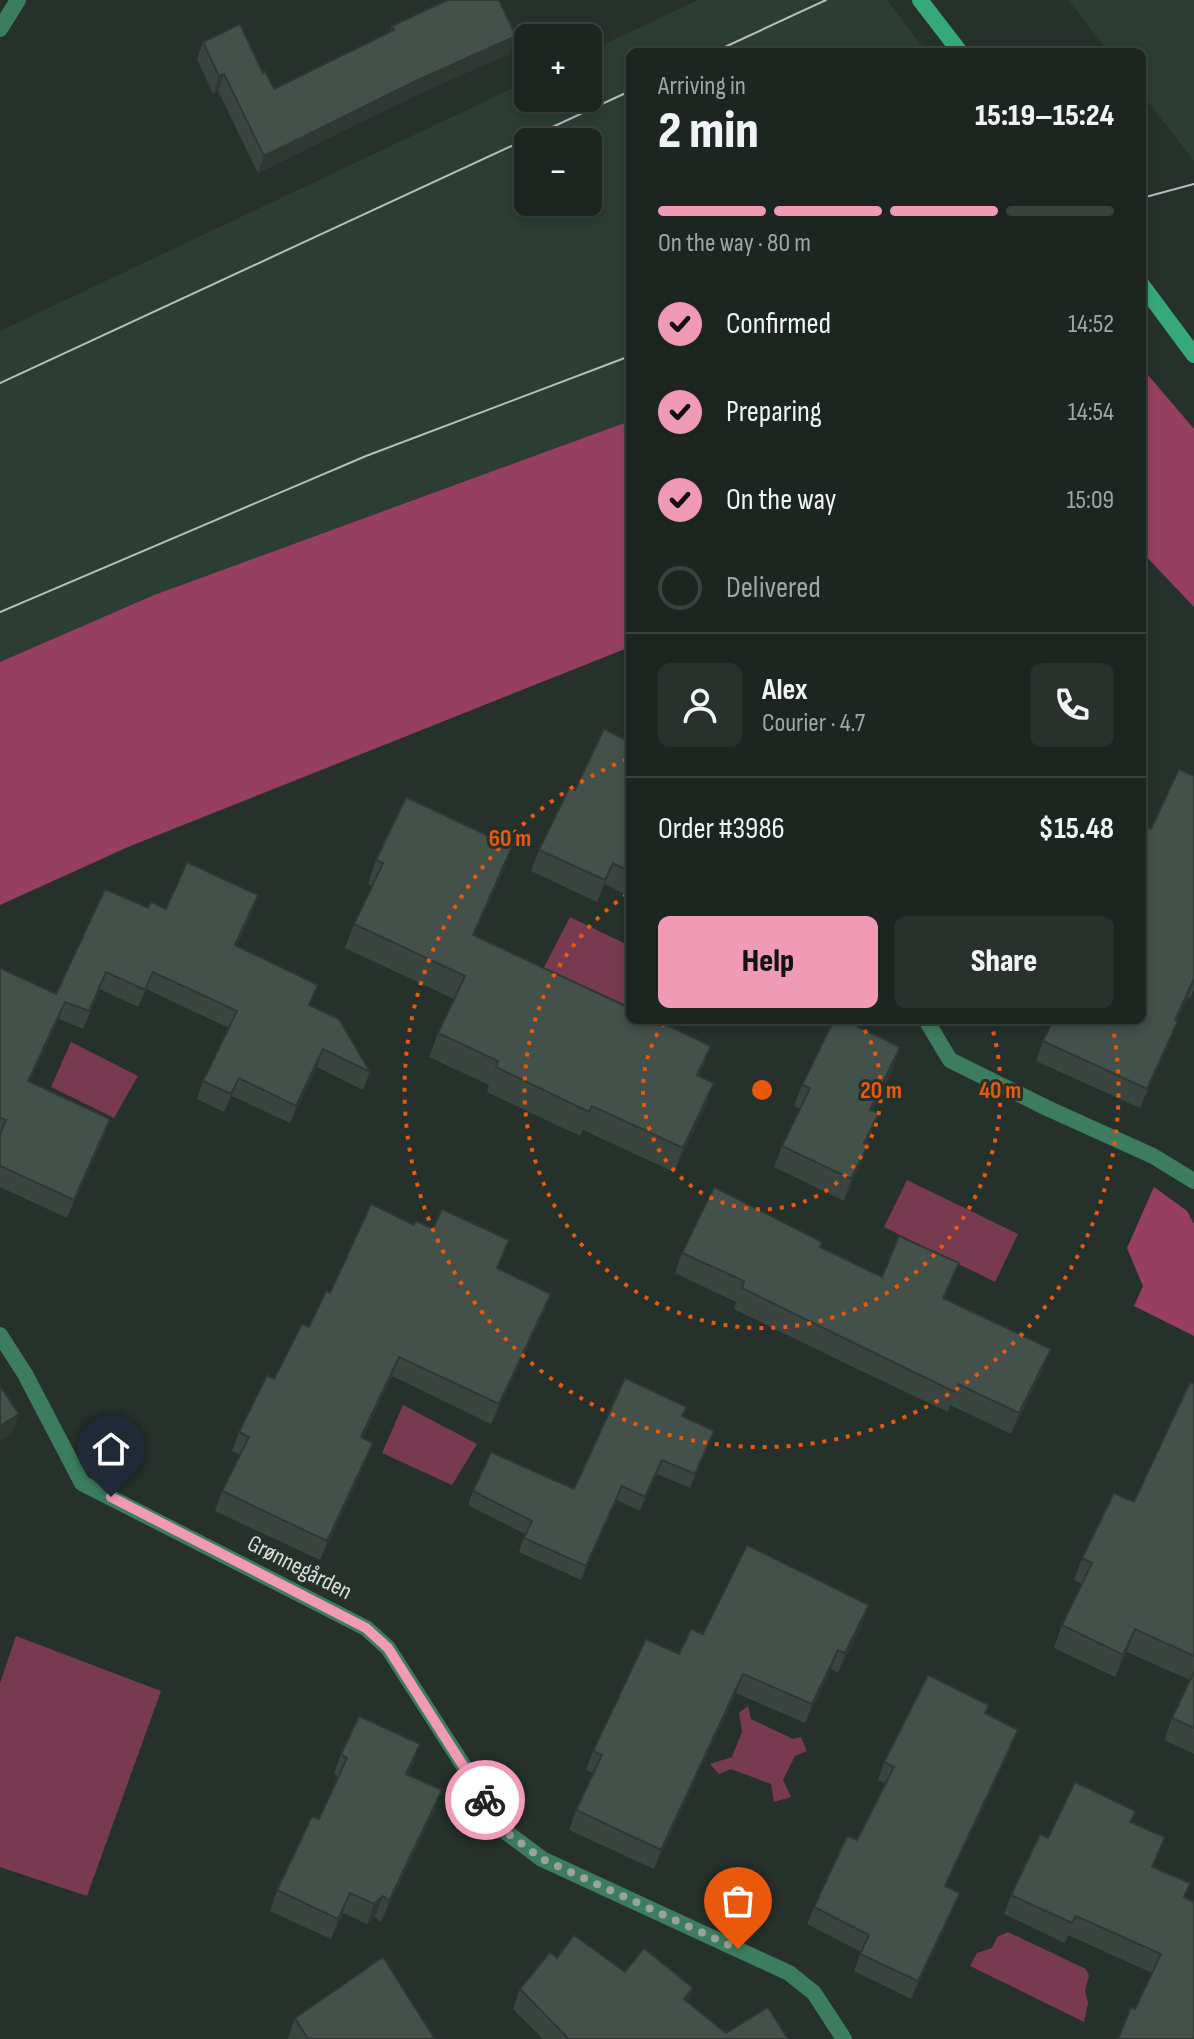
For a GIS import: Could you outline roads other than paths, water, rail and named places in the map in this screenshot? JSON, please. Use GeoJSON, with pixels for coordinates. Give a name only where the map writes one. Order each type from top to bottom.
{"type":"FeatureCollection","features":[{"type":"Feature","properties":{"kind":"street"},"geometry":{"type":"LineString","coordinates":[[0,29],[18,0]]}},
{"type":"Feature","properties":{"kind":"street"},"geometry":{"type":"LineString","coordinates":[[920,0],[957,48]]}},
{"type":"Feature","properties":{"kind":"street"},"geometry":{"type":"LineString","coordinates":[[1146,291],[1194,355]]}},
{"type":"Feature","properties":{"kind":"street"},"geometry":{"type":"LineString","coordinates":[[928,1024],[950,1060],[1153,1156],[1194,1181]]}},
{"type":"Feature","properties":{"kind":"street","name":"Grønnegården"},"geometry":{"type":"LineString","coordinates":[[0,1335],[25,1374],[82,1483],[366,1628],[388,1648],[506,1832],[542,1859],[789,1973],[814,1993],[844,2039]]}},
{"type":"Feature","properties":{"kind":"tram line"},"geometry":{"type":"LineString","coordinates":[[723,48],[826,0]]}},
{"type":"Feature","properties":{"kind":"tram line"},"geometry":{"type":"LineString","coordinates":[[0,383],[626,93]]}},
{"type":"Feature","properties":{"kind":"tram line"},"geometry":{"type":"LineString","coordinates":[[1146,197],[1194,184]]}},
{"type":"Feature","properties":{"kind":"tram line"},"geometry":{"type":"LineString","coordinates":[[0,612],[366,456],[626,358]]}}]}
